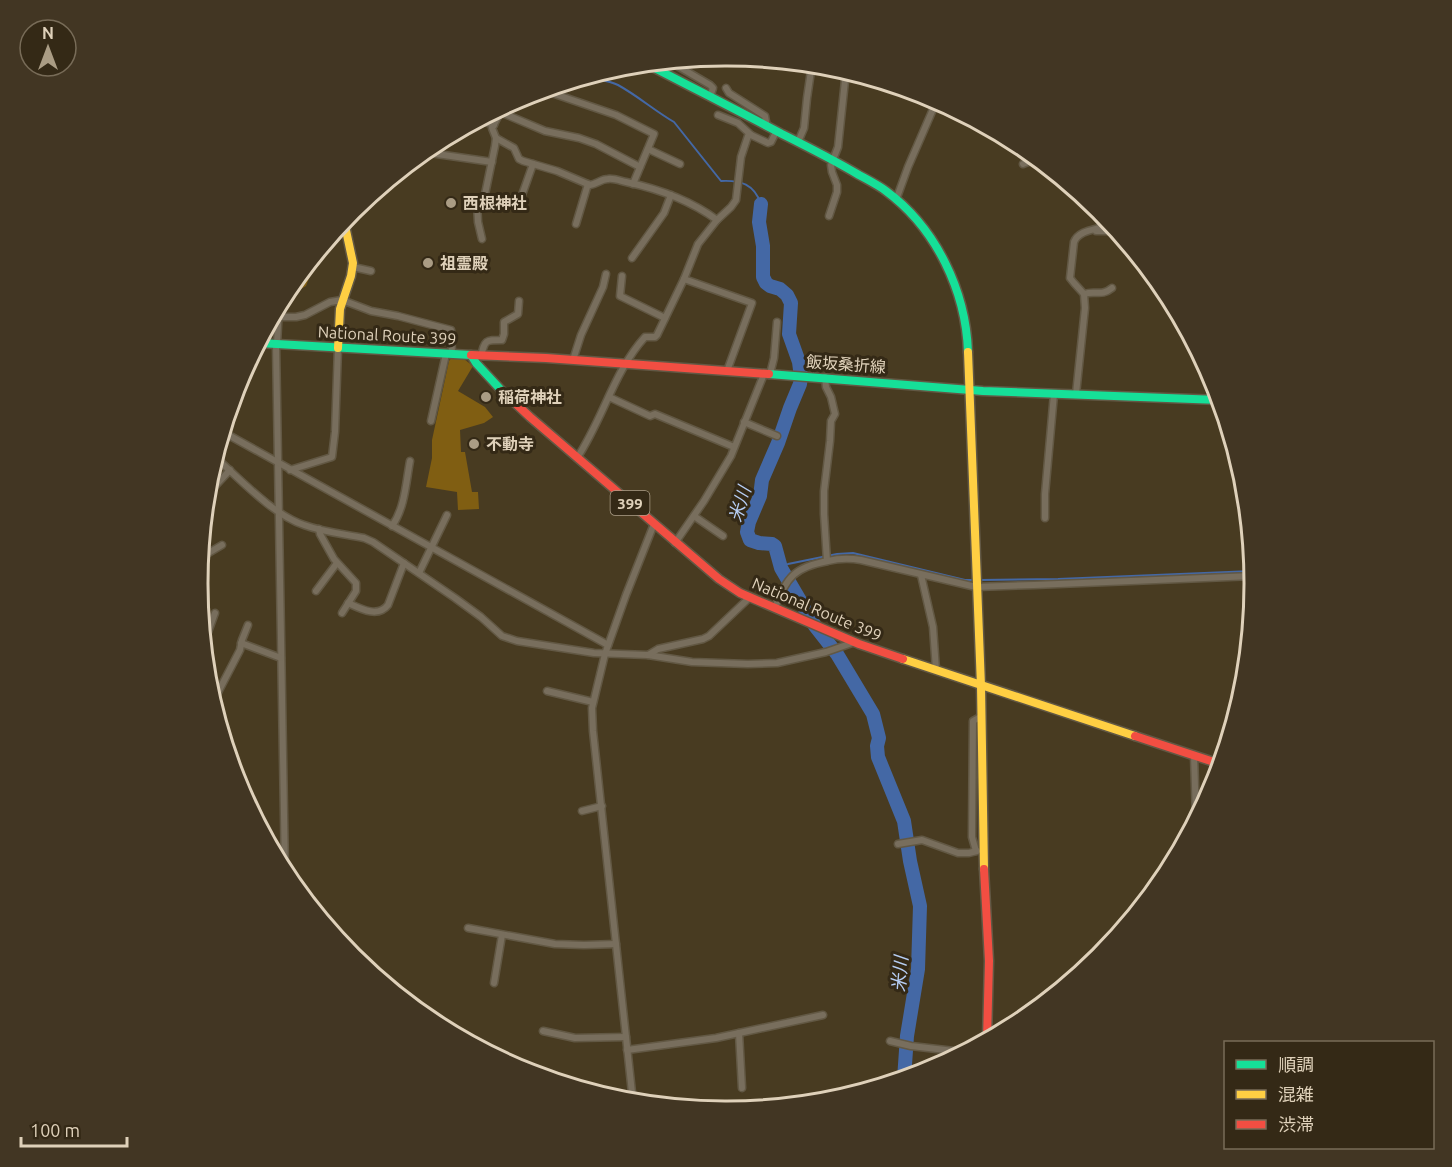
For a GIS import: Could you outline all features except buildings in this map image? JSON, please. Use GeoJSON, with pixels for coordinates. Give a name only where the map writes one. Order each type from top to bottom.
{"type":"FeatureCollection","features":[{"type":"Feature","properties":{"kind":"main road"},"geometry":{"type":"LineString","coordinates":[[658,70],[833,160],[886,191],[925,230],[956,283],[966,324],[968,345],[982,716],[980,851],[989,961],[987,1031]]}},
{"type":"Feature","properties":{"kind":"main road"},"geometry":{"type":"LineString","coordinates":[[338,348],[340,309],[353,263],[346,232]]}},
{"type":"Feature","properties":{"kind":"main road","name":"National Route 399"},"geometry":{"type":"LineString","coordinates":[[268,344],[471,355],[500,389],[578,458],[675,543],[719,579],[748,598],[855,642],[981,686],[1212,761]]}},
{"type":"Feature","properties":{"kind":"main road","name":"飯坂桑折線"},"geometry":{"type":"LineString","coordinates":[[471,355],[825,377],[968,390],[1209,400]]}},
{"type":"Feature","properties":{"kind":"street"},"geometry":{"type":"LineString","coordinates":[[681,68],[710,85],[713,88],[710,97]]}},
{"type":"Feature","properties":{"kind":"street"},"geometry":{"type":"LineString","coordinates":[[798,142],[804,128],[811,73]]}},
{"type":"Feature","properties":{"kind":"street"},"geometry":{"type":"LineString","coordinates":[[829,216],[837,192],[831,169],[838,147],[845,80]]}},
{"type":"Feature","properties":{"kind":"street"},"geometry":{"type":"LineString","coordinates":[[718,115],[738,123],[751,135],[768,143],[771,142],[772,129],[765,116],[729,93],[726,88]]}},
{"type":"Feature","properties":{"kind":"street"},"geometry":{"type":"LineString","coordinates":[[556,95],[616,116],[654,134],[633,184]]}},
{"type":"Feature","properties":{"kind":"street"},"geometry":{"type":"LineString","coordinates":[[896,200],[932,108]]}},
{"type":"Feature","properties":{"kind":"street"},"geometry":{"type":"LineString","coordinates":[[509,114],[544,131],[596,144],[640,167]]}},
{"type":"Feature","properties":{"kind":"street"},"geometry":{"type":"LineString","coordinates":[[482,239],[477,204],[484,199],[496,138],[492,128],[497,119]]}},
{"type":"Feature","properties":{"kind":"street"},"geometry":{"type":"LineString","coordinates":[[489,123],[494,125]]}},
{"type":"Feature","properties":{"kind":"street"},"geometry":{"type":"LineString","coordinates":[[578,458],[626,364],[645,336],[655,337],[657,335],[698,244],[736,200],[738,176],[746,140],[751,135]]}},
{"type":"Feature","properties":{"kind":"street"},"geometry":{"type":"LineString","coordinates":[[496,138],[514,148],[519,159],[588,184],[608,179],[649,187],[699,207],[717,220]]}},
{"type":"Feature","properties":{"kind":"street"},"geometry":{"type":"LineString","coordinates":[[648,149],[680,164]]}},
{"type":"Feature","properties":{"kind":"street"},"geometry":{"type":"LineString","coordinates":[[437,154],[492,162]]}},
{"type":"Feature","properties":{"kind":"street"},"geometry":{"type":"LineString","coordinates":[[1023,164],[1027,162]]}},
{"type":"Feature","properties":{"kind":"street"},"geometry":{"type":"LineString","coordinates":[[522,195],[533,164]]}},
{"type":"Feature","properties":{"kind":"street"},"geometry":{"type":"LineString","coordinates":[[576,224],[588,184]]}},
{"type":"Feature","properties":{"kind":"street"},"geometry":{"type":"LineString","coordinates":[[632,258],[664,213],[671,195]]}},
{"type":"Feature","properties":{"kind":"street"},"geometry":{"type":"LineString","coordinates":[[1076,394],[1085,308],[1084,294],[1070,278],[1074,242],[1079,234],[1101,228]]}},
{"type":"Feature","properties":{"kind":"street"},"geometry":{"type":"LineString","coordinates":[[1093,230],[1105,232]]}},
{"type":"Feature","properties":{"kind":"street"},"geometry":{"type":"LineString","coordinates":[[352,267],[371,271]]}},
{"type":"Feature","properties":{"kind":"street"},"geometry":{"type":"LineString","coordinates":[[573,360],[581,335],[603,287],[606,274]]}},
{"type":"Feature","properties":{"kind":"street"},"geometry":{"type":"LineString","coordinates":[[622,276],[620,296],[665,318]]}},
{"type":"Feature","properties":{"kind":"street"},"geometry":{"type":"LineString","coordinates":[[684,279],[752,303],[727,371]]}},
{"type":"Feature","properties":{"kind":"street"},"geometry":{"type":"LineString","coordinates":[[1084,294],[1104,294],[1112,288]]}},
{"type":"Feature","properties":{"kind":"street"},"geometry":{"type":"LineString","coordinates":[[283,317],[305,315],[330,302],[342,300],[370,311],[451,330],[449,354],[431,421]]}},
{"type":"Feature","properties":{"kind":"street"},"geometry":{"type":"LineString","coordinates":[[496,319],[504,321],[518,314],[519,301]]}},
{"type":"Feature","properties":{"kind":"street"},"geometry":{"type":"LineString","coordinates":[[481,356],[486,341],[502,340],[504,321]]}},
{"type":"Feature","properties":{"kind":"street"},"geometry":{"type":"LineString","coordinates":[[675,543],[694,516],[734,447],[774,358],[777,322]]}},
{"type":"Feature","properties":{"kind":"street"},"geometry":{"type":"LineString","coordinates":[[275,330],[284,851]]}},
{"type":"Feature","properties":{"kind":"street"},"geometry":{"type":"LineString","coordinates":[[290,470],[332,457],[338,348]]}},
{"type":"Feature","properties":{"kind":"street"},"geometry":{"type":"LineString","coordinates":[[825,377],[835,414],[831,422],[824,491],[827,557]]}},
{"type":"Feature","properties":{"kind":"street"},"geometry":{"type":"LineString","coordinates":[[1044,518],[1044,494],[1054,394]]}},
{"type":"Feature","properties":{"kind":"street"},"geometry":{"type":"LineString","coordinates":[[609,397],[650,416],[655,414],[734,447]]}},
{"type":"Feature","properties":{"kind":"street"},"geometry":{"type":"LineString","coordinates":[[744,422],[777,436]]}},
{"type":"Feature","properties":{"kind":"street"},"geometry":{"type":"LineString","coordinates":[[230,436],[608,645]]}},
{"type":"Feature","properties":{"kind":"street"},"geometry":{"type":"LineString","coordinates":[[392,526],[398,518],[410,461]]}},
{"type":"Feature","properties":{"kind":"street"},"geometry":{"type":"LineString","coordinates":[[223,464],[269,505],[288,518],[304,525],[373,542],[481,616],[502,636],[605,654],[648,655],[692,662],[748,664],[777,663],[826,652],[855,642]]}},
{"type":"Feature","properties":{"kind":"street"},"geometry":{"type":"LineString","coordinates":[[218,483],[230,470]]}},
{"type":"Feature","properties":{"kind":"street"},"geometry":{"type":"LineString","coordinates":[[419,573],[447,515]]}},
{"type":"Feature","properties":{"kind":"street"},"geometry":{"type":"LineString","coordinates":[[694,516],[723,536]]}},
{"type":"Feature","properties":{"kind":"street"},"geometry":{"type":"LineString","coordinates":[[632,1092],[592,719],[593,702],[605,654],[654,524]]}},
{"type":"Feature","properties":{"kind":"street"},"geometry":{"type":"LineString","coordinates":[[319,529],[338,563],[356,583],[356,591],[342,613]]}},
{"type":"Feature","properties":{"kind":"street"},"geometry":{"type":"LineString","coordinates":[[210,552],[222,545]]}},
{"type":"Feature","properties":{"kind":"street"},"geometry":{"type":"LineString","coordinates":[[775,608],[791,577],[807,565],[827,557],[852,558],[921,575],[976,585],[1028,586],[1244,576]]}},
{"type":"Feature","properties":{"kind":"street"},"geometry":{"type":"LineString","coordinates":[[316,591],[338,563]]}},
{"type":"Feature","properties":{"kind":"street"},"geometry":{"type":"LineString","coordinates":[[348,603],[365,611],[379,612],[385,609],[404,563]]}},
{"type":"Feature","properties":{"kind":"street"},"geometry":{"type":"LineString","coordinates":[[921,575],[934,634],[936,670]]}},
{"type":"Feature","properties":{"kind":"street"},"geometry":{"type":"LineString","coordinates":[[648,655],[658,649],[704,639],[748,598]]}},
{"type":"Feature","properties":{"kind":"street"},"geometry":{"type":"LineString","coordinates":[[211,623],[215,613]]}},
{"type":"Feature","properties":{"kind":"street"},"geometry":{"type":"LineString","coordinates":[[219,690],[240,650],[248,625]]}},
{"type":"Feature","properties":{"kind":"street"},"geometry":{"type":"LineString","coordinates":[[241,643],[281,658]]}},
{"type":"Feature","properties":{"kind":"street"},"geometry":{"type":"LineString","coordinates":[[547,692],[593,702]]}},
{"type":"Feature","properties":{"kind":"street"},"geometry":{"type":"LineString","coordinates":[[1194,755],[1195,800]]}},
{"type":"Feature","properties":{"kind":"street"},"geometry":{"type":"LineString","coordinates":[[582,811],[602,806]]}},
{"type":"Feature","properties":{"kind":"street"},"geometry":{"type":"LineString","coordinates":[[905,843],[926,840],[958,853],[969,854],[980,851]]}},
{"type":"Feature","properties":{"kind":"street"},"geometry":{"type":"LineString","coordinates":[[468,928],[555,944],[616,944]]}},
{"type":"Feature","properties":{"kind":"street"},"geometry":{"type":"LineString","coordinates":[[494,983],[502,934]]}},
{"type":"Feature","properties":{"kind":"street"},"geometry":{"type":"LineString","coordinates":[[627,1050],[716,1038],[823,1015]]}},
{"type":"Feature","properties":{"kind":"street"},"geometry":{"type":"LineString","coordinates":[[543,1031],[575,1038],[626,1037]]}},
{"type":"Feature","properties":{"kind":"street"},"geometry":{"type":"LineString","coordinates":[[740,1033],[742,1088]]}},
{"type":"Feature","properties":{"kind":"street"},"geometry":{"type":"LineString","coordinates":[[890,1041],[902,1045],[950,1050]]}},
{"type":"Feature","properties":{"kind":"shaded area"},"geometry":{"type":"Polygon","coordinates":[[[452,357],[464,359],[473,366],[458,391],[485,407],[493,417],[484,423],[460,430],[461,452],[465,452],[472,492],[478,492],[479,509],[458,510],[457,492],[426,487],[432,458],[432,440],[449,361],[452,357]]]}},
{"type":"Feature","properties":{"kind":"waterway","name":"米川"},"geometry":{"type":"LineString","coordinates":[[605,81],[618,85],[674,122],[721,181],[735,181],[746,185],[755,192],[761,204]]}},
{"type":"Feature","properties":{"kind":"waterway","name":"米川"},"geometry":{"type":"LineString","coordinates":[[761,204],[759,222],[763,246],[763,277],[766,283],[787,295],[791,303],[789,334],[799,362],[801,377],[778,443],[762,480],[760,496],[747,532],[750,540],[775,546],[781,568],[815,626],[837,654],[873,714],[879,738],[878,757],[904,821],[920,906],[918,969],[907,1036],[905,1069]]}},
{"type":"Feature","properties":{"kind":"waterway"},"geometry":{"type":"LineString","coordinates":[[781,568],[788,564],[853,553],[965,580],[974,580]]}},
{"type":"Feature","properties":{"kind":"waterway"},"geometry":{"type":"LineString","coordinates":[[980,580],[1243,571]]}},
{"type":"Feature","properties":{"kind":"traffic: fast"},"geometry":{"type":"LineString","coordinates":[[658,70],[840,164],[883,189],[904,206],[920,223],[945,263],[961,306],[968,352]]}},
{"type":"Feature","properties":{"kind":"traffic: fast"},"geometry":{"type":"LineString","coordinates":[[268,344],[471,355],[502,391]]}},
{"type":"Feature","properties":{"kind":"traffic: fast"},"geometry":{"type":"LineString","coordinates":[[769,374],[983,391],[1209,400]]}},
{"type":"Feature","properties":{"kind":"traffic: slow"},"geometry":{"type":"LineString","coordinates":[[338,348],[340,309],[353,263],[346,232]]}},
{"type":"Feature","properties":{"kind":"traffic: slow"},"geometry":{"type":"LineString","coordinates":[[968,352],[981,686],[984,869]]}},
{"type":"Feature","properties":{"kind":"traffic: slow"},"geometry":{"type":"LineString","coordinates":[[903,659],[1135,736]]}},
{"type":"Feature","properties":{"kind":"traffic: jam"},"geometry":{"type":"LineString","coordinates":[[471,355],[769,374]]}},
{"type":"Feature","properties":{"kind":"traffic: jam"},"geometry":{"type":"LineString","coordinates":[[502,391],[719,579],[740,593],[859,644],[903,659]]}},
{"type":"Feature","properties":{"kind":"traffic: jam"},"geometry":{"type":"LineString","coordinates":[[1135,736],[1212,761]]}},
{"type":"Feature","properties":{"kind":"traffic: jam"},"geometry":{"type":"LineString","coordinates":[[984,869],[989,961],[987,1031]]}},
{"type":"Feature","properties":{"kind":"place","name":"西根神社"},"geometry":{"type":"Point","coordinates":[451,203]}},
{"type":"Feature","properties":{"kind":"place","name":"祖霊殿"},"geometry":{"type":"Point","coordinates":[428,263]}},
{"type":"Feature","properties":{"kind":"place","name":"稲荷神社"},"geometry":{"type":"Point","coordinates":[486,397]}},
{"type":"Feature","properties":{"kind":"place","name":"不動寺"},"geometry":{"type":"Point","coordinates":[474,444]}}]}
